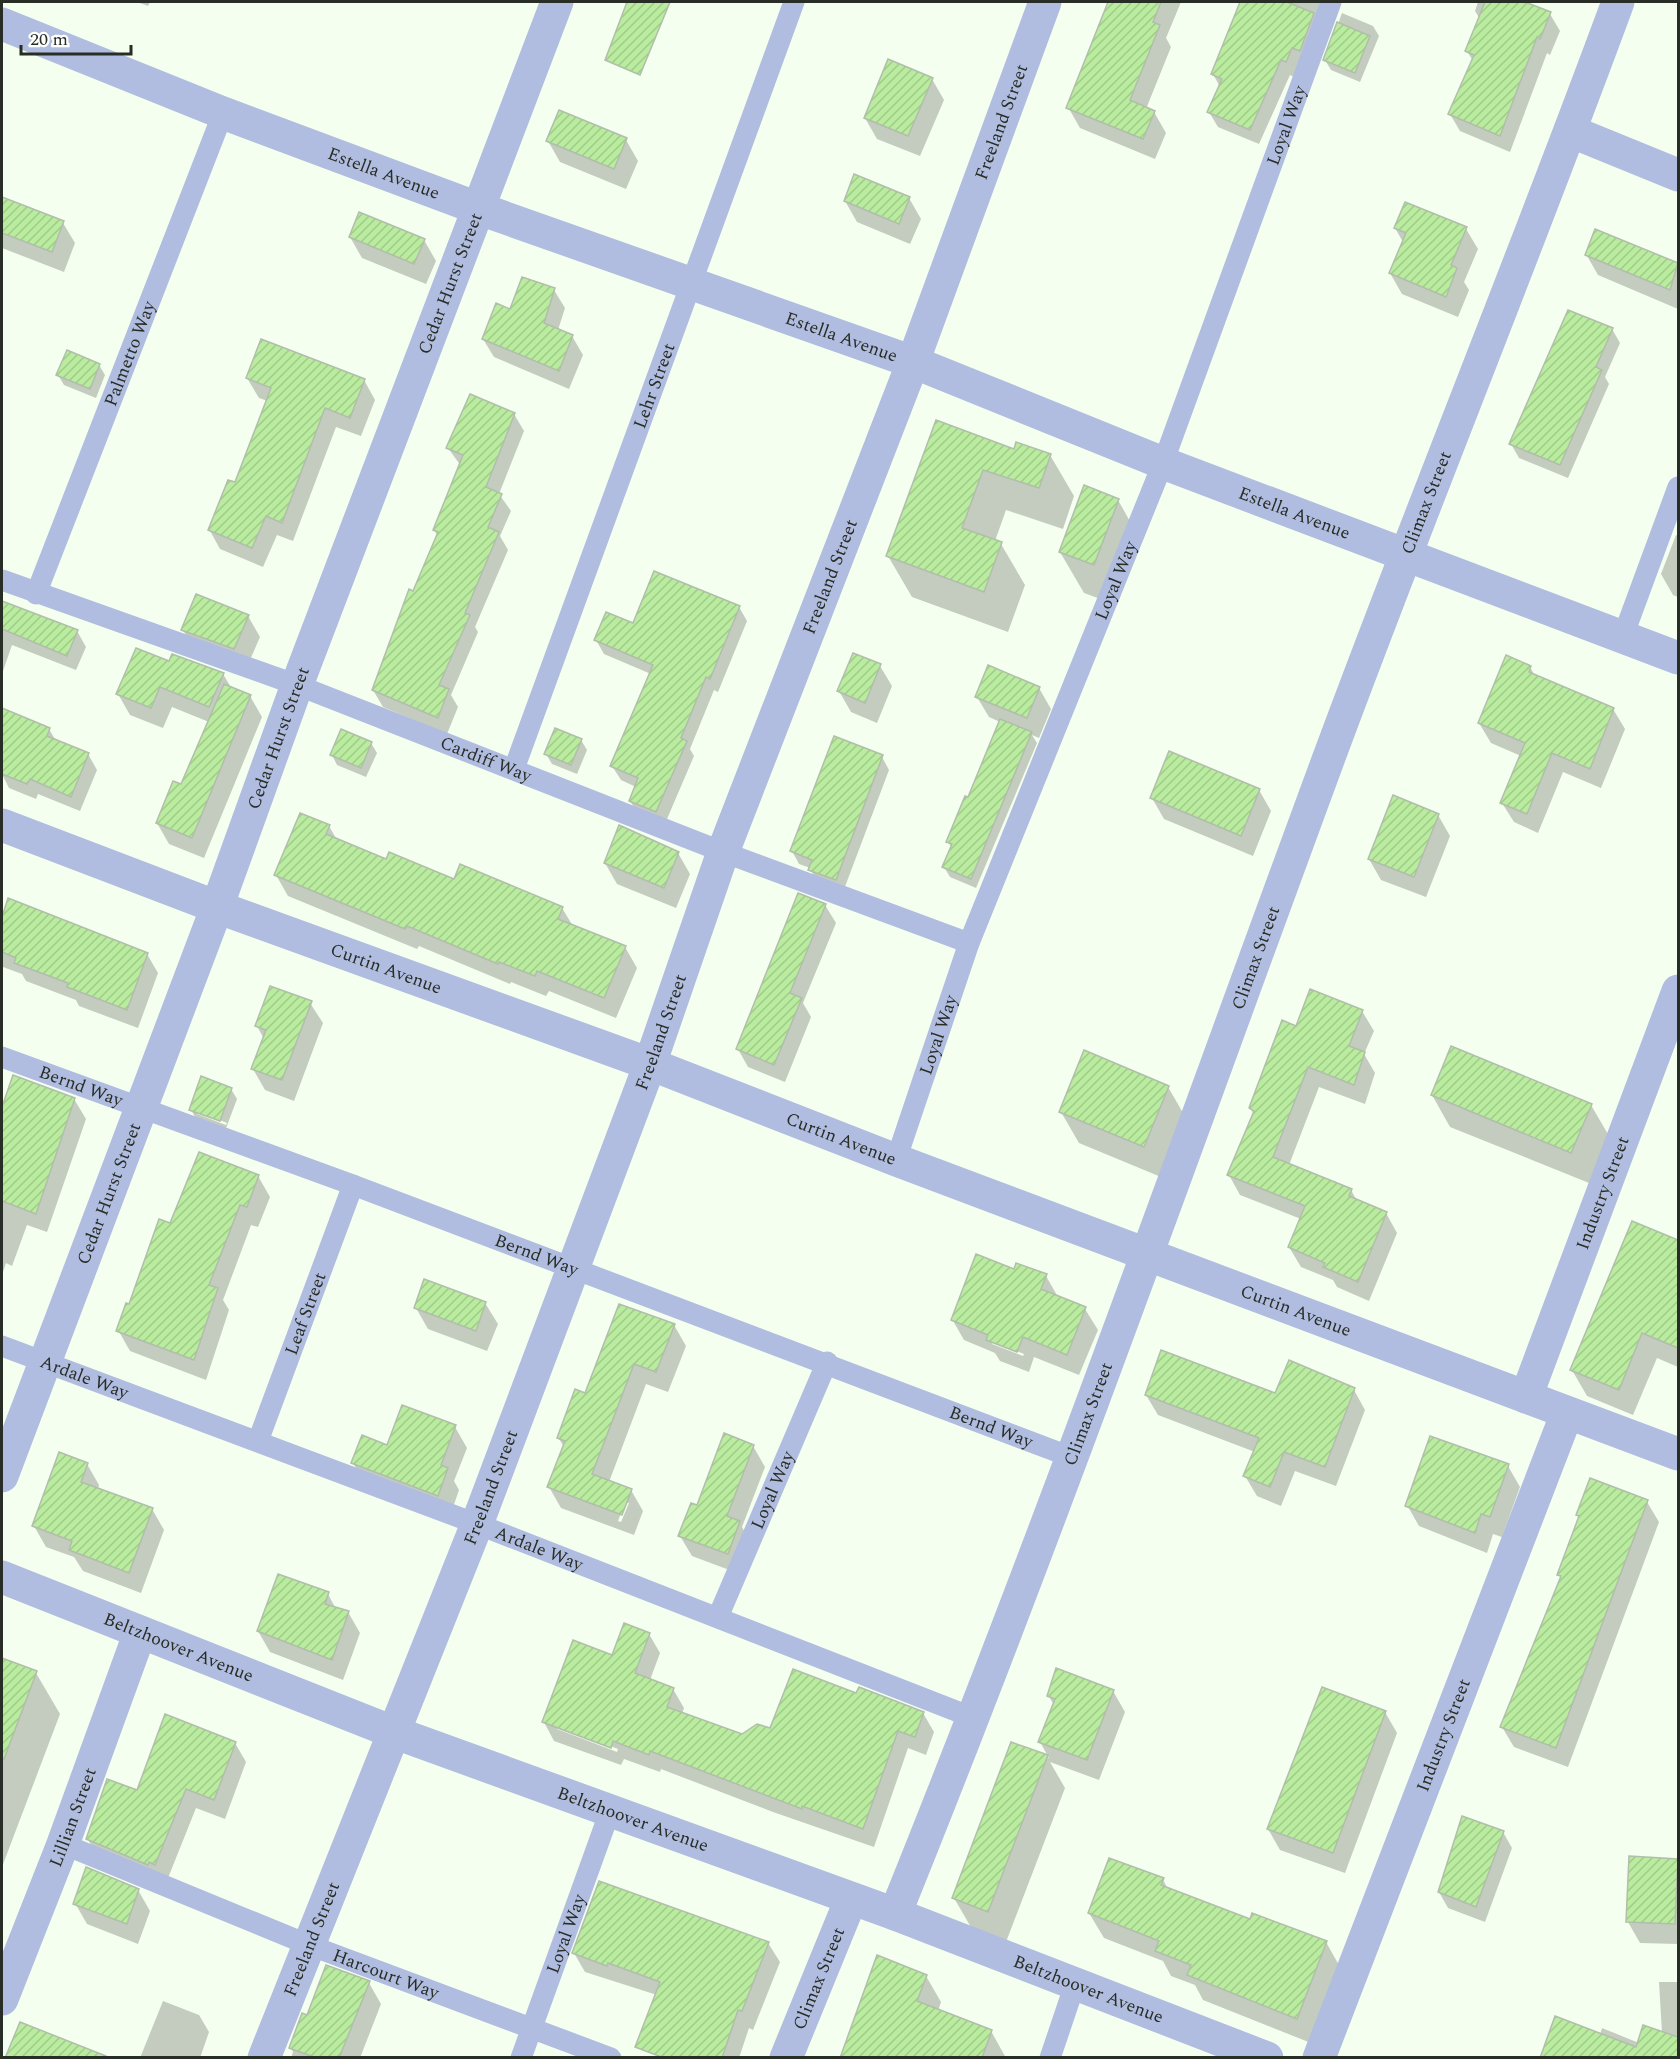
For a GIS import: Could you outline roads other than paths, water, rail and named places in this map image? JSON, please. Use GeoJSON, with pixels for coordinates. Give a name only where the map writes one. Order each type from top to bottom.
{"type":"FeatureCollection","features":[{"type":"Feature","properties":{"kind":"street","name":"Cedar Hurst Street"},"geometry":{"type":"LineString","coordinates":[[2,1476],[217,907],[297,685],[557,2]]}},
{"type":"Feature","properties":{"kind":"street","name":"Freeland Street"},"geometry":{"type":"LineString","coordinates":[[264,2058],[477,1524],[650,1064],[723,852],[913,362],[1045,2]]}},
{"type":"Feature","properties":{"kind":"street","name":"Climax Street"},"geometry":{"type":"LineString","coordinates":[[895,1914],[974,1718],[1149,1256],[1324,770],[1618,2]]}},
{"type":"Feature","properties":{"kind":"street","name":"Estella Avenue"},"geometry":{"type":"LineString","coordinates":[[2,24],[223,113],[480,209],[913,362],[1163,463],[1678,658]]}},
{"type":"Feature","properties":{"kind":"street"},"geometry":{"type":"LineString","coordinates":[[1570,131],[1678,176]]}},
{"type":"Feature","properties":{"kind":"street","name":"Curtin Avenue"},"geometry":{"type":"LineString","coordinates":[[2,825],[217,907],[650,1064],[1149,1256],[1678,1454]]}},
{"type":"Feature","properties":{"kind":"street","name":"Industry Street"},"geometry":{"type":"LineString","coordinates":[[1526,1397],[1678,991]]}},
{"type":"Feature","properties":{"kind":"street","name":"Industry Street"},"geometry":{"type":"LineString","coordinates":[[1319,2058],[1567,1413]]}},
{"type":"Feature","properties":{"kind":"street","name":"Beltzhoover Avenue"},"geometry":{"type":"LineString","coordinates":[[2,1577],[393,1731],[895,1914],[1267,2058]]}},
{"type":"Feature","properties":{"kind":"street","name":"Lillian Street"},"geometry":{"type":"LineString","coordinates":[[2,1999],[63,1844],[140,1632]]}},
{"type":"Feature","properties":{"kind":"street","name":"Climax Street"},"geometry":{"type":"LineString","coordinates":[[786,2058],[851,1899]]}},
{"type":"Feature","properties":{"kind":"lane","name":"Lehr Street"},"geometry":{"type":"LineString","coordinates":[[514,769],[693,284],[794,2]]}},
{"type":"Feature","properties":{"kind":"lane","name":"Loyal Way"},"geometry":{"type":"LineString","coordinates":[[896,1160],[969,943],[1163,463],[1331,2]]}},
{"type":"Feature","properties":{"kind":"lane","name":"Palmetto Way"},"geometry":{"type":"LineString","coordinates":[[36,594],[223,113]]}},
{"type":"Feature","properties":{"kind":"lane"},"geometry":{"type":"LineString","coordinates":[[1623,639],[1678,487]]}},
{"type":"Feature","properties":{"kind":"lane","name":"Cardiff Way"},"geometry":{"type":"LineString","coordinates":[[2,580],[297,685],[723,852],[969,943]]}},
{"type":"Feature","properties":{"kind":"lane","name":"Bernd Way"},"geometry":{"type":"LineString","coordinates":[[2,1057],[827,1362],[1071,1457]]}},
{"type":"Feature","properties":{"kind":"lane","name":"Leaf Street"},"geometry":{"type":"LineString","coordinates":[[258,1441],[353,1185]]}},
{"type":"Feature","properties":{"kind":"lane","name":"Ardale Way"},"geometry":{"type":"LineString","coordinates":[[2,1346],[477,1524],[974,1718]]}},
{"type":"Feature","properties":{"kind":"lane","name":"Loyal Way"},"geometry":{"type":"LineString","coordinates":[[718,1617],[827,1362]]}},
{"type":"Feature","properties":{"kind":"lane","name":"Loyal Way"},"geometry":{"type":"LineString","coordinates":[[521,2058],[610,1811]]}},
{"type":"Feature","properties":{"kind":"lane","name":"Harcourt Way"},"geometry":{"type":"LineString","coordinates":[[63,1844],[309,1945],[611,2058]]}},
{"type":"Feature","properties":{"kind":"lane"},"geometry":{"type":"LineString","coordinates":[[1050,2058],[1075,1984]]}}]}
